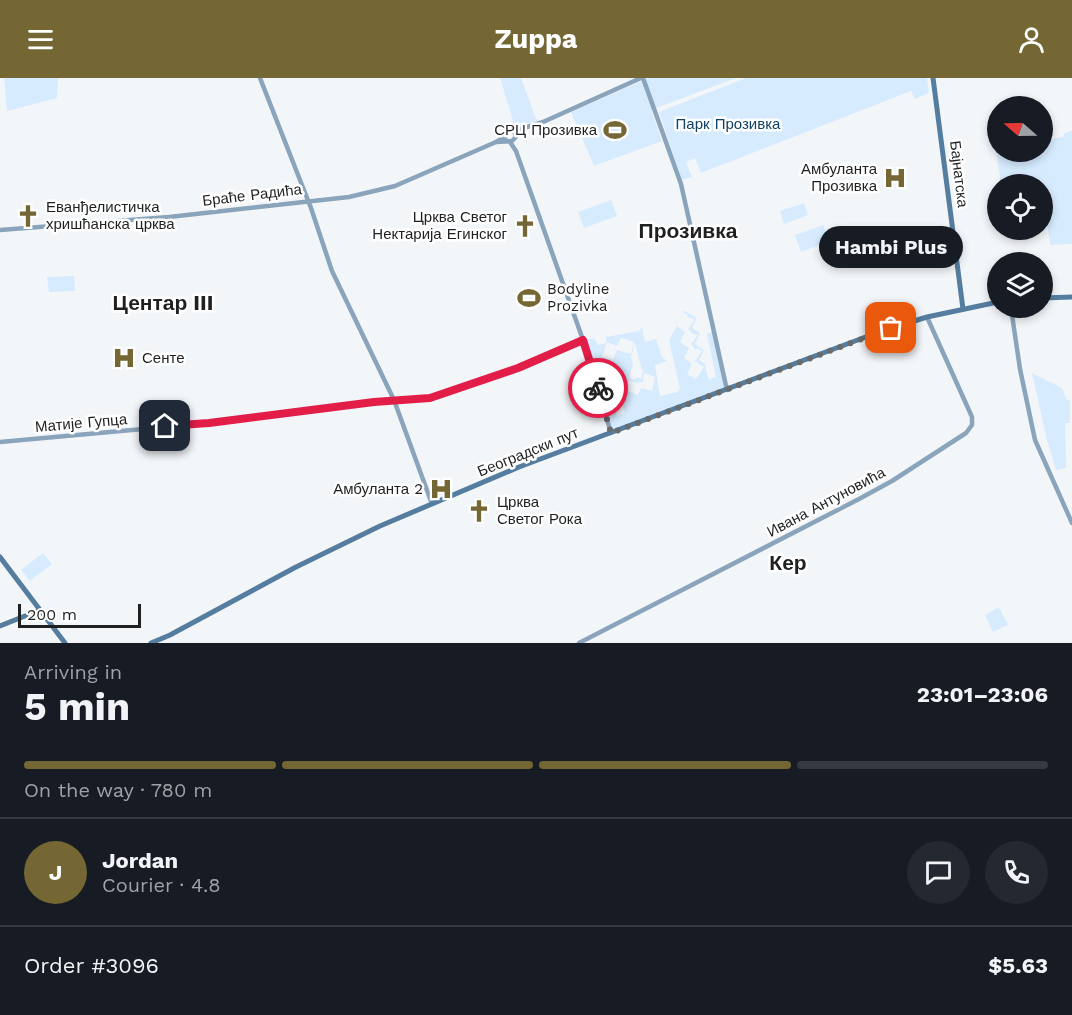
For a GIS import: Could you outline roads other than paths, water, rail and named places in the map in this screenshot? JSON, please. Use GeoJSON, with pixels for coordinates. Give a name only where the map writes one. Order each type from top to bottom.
{"type":"FeatureCollection","features":[{"type":"Feature","properties":{"kind":"main road","name":"Бајнатска"},"geometry":{"type":"LineString","coordinates":[[933,78],[963,309]]}},
{"type":"Feature","properties":{"kind":"main road"},"geometry":{"type":"LineString","coordinates":[[1053,298],[1072,297]]}},
{"type":"Feature","properties":{"kind":"main road","name":"Београдски пут"},"geometry":{"type":"LineString","coordinates":[[151,643],[356,538],[519,468],[879,332],[987,304]]}},
{"type":"Feature","properties":{"kind":"main road"},"geometry":{"type":"LineString","coordinates":[[0,557],[65,643]]}},
{"type":"Feature","properties":{"kind":"main road"},"geometry":{"type":"LineString","coordinates":[[0,626],[40,610]]}},
{"type":"Feature","properties":{"kind":"street"},"geometry":{"type":"LineString","coordinates":[[260,78],[308,201],[332,271],[394,400],[432,504]]}},
{"type":"Feature","properties":{"kind":"street"},"geometry":{"type":"LineString","coordinates":[[507,139],[642,78],[681,183],[727,390]]}},
{"type":"Feature","properties":{"kind":"street"},"geometry":{"type":"LineString","coordinates":[[516,151],[507,139],[509,130],[515,135],[516,151],[583,340],[611,433]]}},
{"type":"Feature","properties":{"kind":"street","name":"Браће Радића"},"geometry":{"type":"LineString","coordinates":[[0,230],[169,217],[349,197],[395,186],[507,139]]}},
{"type":"Feature","properties":{"kind":"street","name":"Ивана Антуновића"},"geometry":{"type":"LineString","coordinates":[[579,643],[859,500],[966,433],[971,428],[972,417],[927,318]]}},
{"type":"Feature","properties":{"kind":"street"},"geometry":{"type":"LineString","coordinates":[[1012,318],[1020,369],[1035,440],[1071,521]]}},
{"type":"Feature","properties":{"kind":"street","name":"Матије Гупца"},"geometry":{"type":"LineString","coordinates":[[0,442],[209,423],[394,400],[420,399],[441,395],[518,368],[583,340]]}},
{"type":"Feature","properties":{"kind":"place","name":"СРЦ Прозивка"},"geometry":{"type":"Point","coordinates":[615,130]}},
{"type":"Feature","properties":{"kind":"place","name":"Амбуланта Прозивка"},"geometry":{"type":"Point","coordinates":[895,178]}},
{"type":"Feature","properties":{"kind":"place","name":"Еванђелистичка хришћанска црква"},"geometry":{"type":"Point","coordinates":[28,216]}},
{"type":"Feature","properties":{"kind":"place","name":"Црква Светог Нектарија Егинског"},"geometry":{"type":"Point","coordinates":[525,226]}},
{"type":"Feature","properties":{"kind":"place","name":"Bodyline Prozivka"},"geometry":{"type":"Point","coordinates":[529,298]}},
{"type":"Feature","properties":{"kind":"place","name":"Hambi Plus"},"geometry":{"type":"Point","coordinates":[891,328]}},
{"type":"Feature","properties":{"kind":"place","name":"Сенте"},"geometry":{"type":"Point","coordinates":[124,358]}},
{"type":"Feature","properties":{"kind":"place","name":"Амбуланта 2"},"geometry":{"type":"Point","coordinates":[441,489]}},
{"type":"Feature","properties":{"kind":"place","name":"Црква Светог Рока"},"geometry":{"type":"Point","coordinates":[479,511]}},
{"type":"Feature","properties":{"kind":"district","name":"Прозивка"},"geometry":{"type":"Point","coordinates":[688,230]}},
{"type":"Feature","properties":{"kind":"district","name":"Центар III"},"geometry":{"type":"Point","coordinates":[163,302]}},
{"type":"Feature","properties":{"kind":"district","name":"Кер"},"geometry":{"type":"Point","coordinates":[788,562]}},
{"type":"Feature","properties":{"kind":"park label","name":"Парк Прозивка"},"geometry":{"type":"Point","coordinates":[728,124]}}]}
